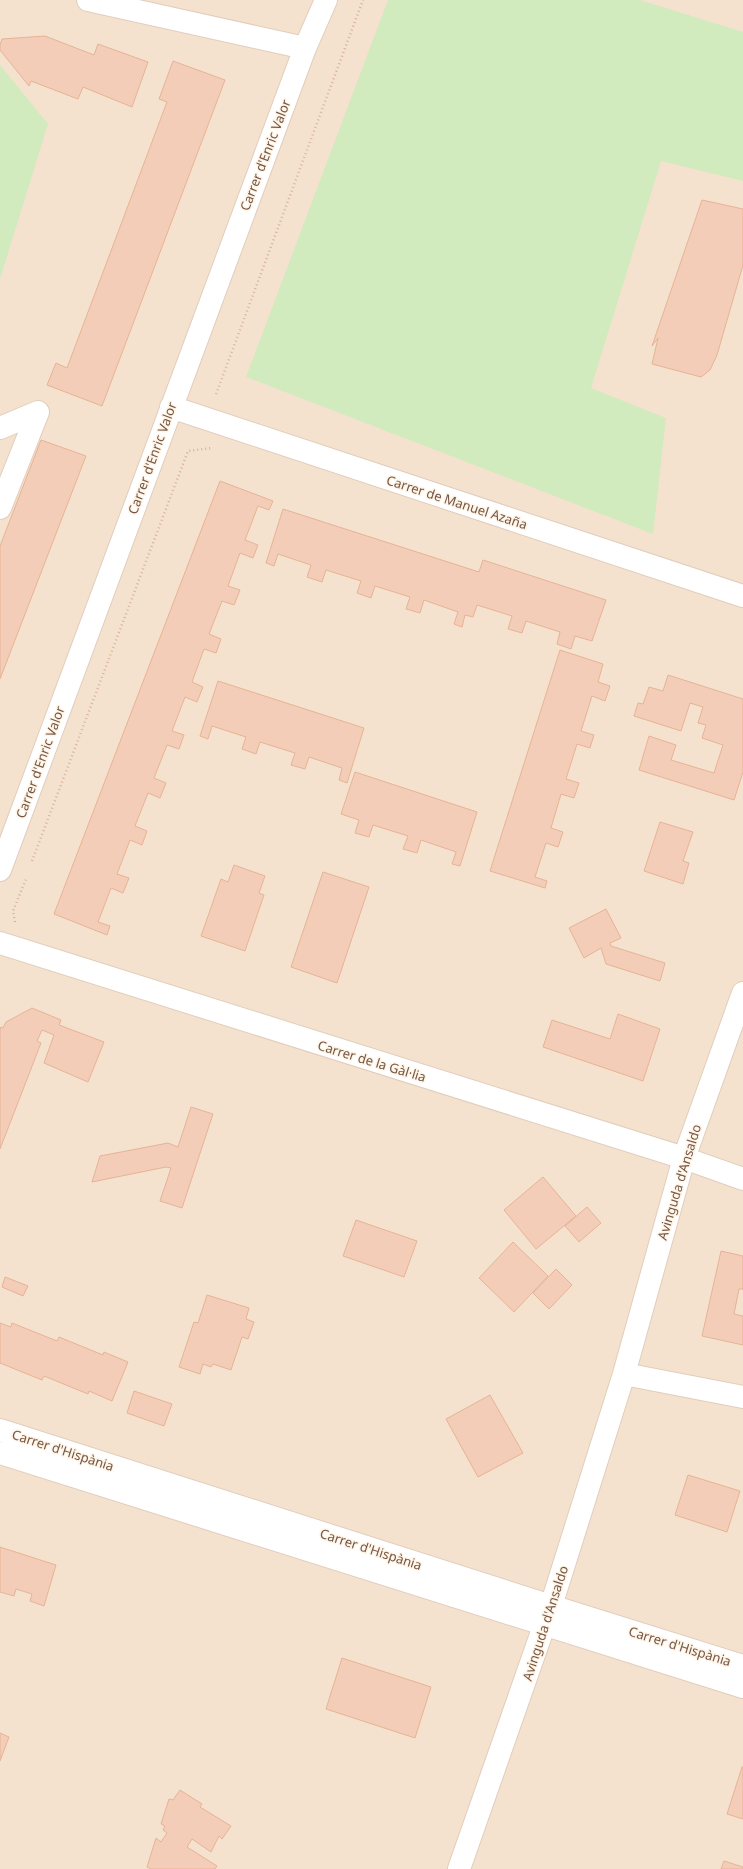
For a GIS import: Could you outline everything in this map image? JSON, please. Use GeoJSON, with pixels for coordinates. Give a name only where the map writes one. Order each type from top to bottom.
{"type":"FeatureCollection","features":[{"type":"Feature","properties":{"kind":"street"},"geometry":{"type":"LineString","coordinates":[[88,0],[305,48]]}},
{"type":"Feature","properties":{"kind":"street","name":"Carrer d'Enric Valor"},"geometry":{"type":"LineString","coordinates":[[0,870],[170,407],[305,48],[326,0]]}},
{"type":"Feature","properties":{"kind":"street","name":"Carrer de Manuel Azaña"},"geometry":{"type":"LineString","coordinates":[[170,407],[743,596]]}},
{"type":"Feature","properties":{"kind":"street"},"geometry":{"type":"LineString","coordinates":[[0,428],[38,412],[0,508]]}},
{"type":"Feature","properties":{"kind":"street","name":"Carrer de la Gàl·lia"},"geometry":{"type":"LineString","coordinates":[[0,943],[20,951],[684,1158],[743,1179]]}},
{"type":"Feature","properties":{"kind":"street","name":"Avinguda d'Ansaldo"},"geometry":{"type":"LineString","coordinates":[[459,1869],[548,1616],[624,1374],[684,1158],[743,993]]}},
{"type":"Feature","properties":{"kind":"street"},"geometry":{"type":"LineString","coordinates":[[624,1374],[743,1397]]}},
{"type":"Feature","properties":{"kind":"street","name":"Carrer d'Hispània"},"geometry":{"type":"LineString","coordinates":[[0,1430],[548,1616],[743,1687]]}},
{"type":"Feature","properties":{"kind":"street","name":"Carrer d'Hispània"},"geometry":{"type":"LineString","coordinates":[[0,1453],[548,1616],[743,1666]]}},
{"type":"Feature","properties":{"kind":"path"},"geometry":{"type":"LineString","coordinates":[[221,398],[215,394],[363,0]]}},
{"type":"Feature","properties":{"kind":"path"},"geometry":{"type":"LineString","coordinates":[[30,867],[188,451],[225,446],[232,428]]}},
{"type":"Feature","properties":{"kind":"path"},"geometry":{"type":"LineString","coordinates":[[20,951],[13,911],[28,874]]}},
{"type":"Feature","properties":{"kind":"shaded area"},"geometry":{"type":"Polygon","coordinates":[[[0,0],[743,0],[743,1869],[0,1869],[0,0]]]}},
{"type":"Feature","properties":{"kind":"green space"},"geometry":{"type":"Polygon","coordinates":[[[388,0],[640,0],[743,32],[743,181],[661,161],[591,388],[666,418],[653,534],[246,377],[388,0]]]}},
{"type":"Feature","properties":{"kind":"green space"},"geometry":{"type":"Polygon","coordinates":[[[0,65],[48,124],[0,279],[0,65]]]}},
{"type":"Feature","properties":{"kind":"building"},"geometry":{"type":"Polygon","coordinates":[[[45,36],[94,55],[98,44],[148,62],[132,107],[83,87],[78,99],[31,81],[29,86],[0,50],[0,45],[2,39],[45,36]]]}},
{"type":"Feature","properties":{"kind":"building"},"geometry":{"type":"Polygon","coordinates":[[[173,61],[225,80],[102,406],[47,385],[56,363],[67,368],[167,102],[159,99],[173,61]]]}},
{"type":"Feature","properties":{"kind":"building"},"geometry":{"type":"Polygon","coordinates":[[[702,200],[743,209],[743,265],[717,355],[710,370],[701,377],[652,364],[658,338],[652,346],[702,200]]]}},
{"type":"Feature","properties":{"kind":"building"},"geometry":{"type":"Polygon","coordinates":[[[41,440],[86,456],[0,679],[0,546],[41,440]]]}},
{"type":"Feature","properties":{"kind":"building"},"geometry":{"type":"Polygon","coordinates":[[[220,481],[273,501],[269,510],[258,506],[245,540],[258,545],[253,558],[240,553],[228,586],[240,590],[234,605],[222,601],[209,634],[221,639],[216,653],[204,649],[192,682],[203,687],[197,702],[185,697],[172,731],[184,735],[179,749],[167,745],[154,778],[166,783],[160,798],[148,793],[135,826],[147,831],[142,845],[130,840],[117,874],[129,878],[123,893],[111,888],[98,922],[110,926],[107,935],[54,914],[220,481]]]}},
{"type":"Feature","properties":{"kind":"building"},"geometry":{"type":"Polygon","coordinates":[[[283,509],[479,572],[483,560],[606,600],[592,641],[575,636],[571,649],[557,644],[560,632],[526,621],[522,633],[508,629],[512,616],[477,605],[473,617],[465,615],[462,627],[454,624],[458,612],[424,600],[420,613],[406,609],[410,597],[375,586],[371,598],[357,593],[361,581],[326,570],[322,582],[307,577],[311,565],[278,554],[274,566],[266,563],[283,509]]]}},
{"type":"Feature","properties":{"kind":"building"},"geometry":{"type":"Polygon","coordinates":[[[560,650],[603,664],[598,682],[610,686],[605,701],[592,696],[581,731],[594,735],[590,748],[577,744],[566,779],[579,783],[574,798],[561,794],[551,828],[563,832],[558,847],[546,843],[535,877],[547,881],[545,888],[490,871],[560,650]]]}},
{"type":"Feature","properties":{"kind":"building"},"geometry":{"type":"Polygon","coordinates":[[[668,675],[743,699],[743,772],[734,800],[639,770],[649,736],[676,745],[671,760],[714,773],[723,745],[702,738],[706,725],[698,723],[703,707],[690,703],[681,731],[634,716],[638,703],[643,704],[649,687],[663,691],[668,675]]]}},
{"type":"Feature","properties":{"kind":"building"},"geometry":{"type":"Polygon","coordinates":[[[218,681],[364,728],[347,783],[339,780],[342,768],[309,757],[305,769],[291,765],[295,753],[260,742],[256,754],[242,749],[246,737],[212,726],[208,739],[200,736],[218,681]]]}},
{"type":"Feature","properties":{"kind":"building"},"geometry":{"type":"Polygon","coordinates":[[[355,772],[477,812],[460,866],[452,864],[456,852],[421,840],[417,853],[403,849],[408,836],[373,825],[369,837],[355,833],[359,820],[341,814],[355,772]]]}},
{"type":"Feature","properties":{"kind":"building"},"geometry":{"type":"Polygon","coordinates":[[[660,822],[693,832],[683,861],[689,863],[683,884],[644,871],[660,822]]]}},
{"type":"Feature","properties":{"kind":"building"},"geometry":{"type":"Polygon","coordinates":[[[234,865],[265,876],[259,893],[264,895],[245,951],[201,936],[221,879],[228,882],[234,865]]]}},
{"type":"Feature","properties":{"kind":"building"},"geometry":{"type":"Polygon","coordinates":[[[323,872],[369,887],[337,983],[291,967],[323,872]]]}},
{"type":"Feature","properties":{"kind":"building"},"geometry":{"type":"Polygon","coordinates":[[[606,909],[621,938],[610,943],[611,946],[665,963],[660,981],[606,964],[601,948],[584,958],[569,928],[606,909]]]}},
{"type":"Feature","properties":{"kind":"building"},"geometry":{"type":"Polygon","coordinates":[[[32,1008],[61,1020],[59,1025],[104,1042],[88,1082],[44,1063],[54,1035],[42,1030],[37,1041],[41,1043],[0,1149],[0,1030],[6,1022],[32,1008]]]}},
{"type":"Feature","properties":{"kind":"building"},"geometry":{"type":"Polygon","coordinates":[[[618,1014],[660,1029],[643,1081],[543,1047],[552,1020],[610,1039],[618,1014]]]}},
{"type":"Feature","properties":{"kind":"building"},"geometry":{"type":"Polygon","coordinates":[[[191,1107],[213,1114],[182,1208],[160,1201],[171,1168],[166,1167],[92,1182],[100,1156],[168,1143],[178,1147],[191,1107]]]}},
{"type":"Feature","properties":{"kind":"building"},"geometry":{"type":"Polygon","coordinates":[[[543,1177],[576,1216],[536,1249],[504,1210],[543,1177]]]}},
{"type":"Feature","properties":{"kind":"building"},"geometry":{"type":"Polygon","coordinates":[[[587,1207],[601,1223],[579,1242],[565,1226],[587,1207]]]}},
{"type":"Feature","properties":{"kind":"building"},"geometry":{"type":"Polygon","coordinates":[[[356,1220],[417,1241],[404,1277],[343,1256],[356,1220]]]}},
{"type":"Feature","properties":{"kind":"building"},"geometry":{"type":"Polygon","coordinates":[[[513,1242],[548,1276],[514,1312],[479,1278],[513,1242]]]}},
{"type":"Feature","properties":{"kind":"building"},"geometry":{"type":"Polygon","coordinates":[[[721,1251],[743,1256],[743,1289],[739,1289],[734,1314],[743,1316],[743,1345],[702,1336],[721,1251]]]}},
{"type":"Feature","properties":{"kind":"building"},"geometry":{"type":"Polygon","coordinates":[[[556,1269],[572,1285],[549,1309],[533,1293],[556,1269]]]}},
{"type":"Feature","properties":{"kind":"building"},"geometry":{"type":"Polygon","coordinates":[[[5,1277],[28,1286],[23,1296],[2,1287],[5,1277]]]}},
{"type":"Feature","properties":{"kind":"building"},"geometry":{"type":"Polygon","coordinates":[[[207,1295],[249,1308],[246,1319],[254,1322],[248,1339],[242,1337],[231,1370],[213,1364],[211,1367],[203,1364],[200,1374],[179,1367],[194,1322],[198,1323],[207,1295]]]}},
{"type":"Feature","properties":{"kind":"building"},"geometry":{"type":"Polygon","coordinates":[[[0,1323],[11,1327],[12,1323],[57,1341],[59,1337],[103,1355],[104,1352],[128,1362],[112,1401],[89,1391],[88,1394],[44,1376],[42,1380],[0,1363],[0,1323]]]}},
{"type":"Feature","properties":{"kind":"building"},"geometry":{"type":"Polygon","coordinates":[[[134,1391],[172,1404],[164,1426],[127,1413],[134,1391]]]}},
{"type":"Feature","properties":{"kind":"building"},"geometry":{"type":"Polygon","coordinates":[[[490,1395],[523,1453],[478,1477],[446,1419],[490,1395]]]}},
{"type":"Feature","properties":{"kind":"building"},"geometry":{"type":"Polygon","coordinates":[[[688,1475],[740,1491],[727,1532],[675,1515],[688,1475]]]}},
{"type":"Feature","properties":{"kind":"building"},"geometry":{"type":"Polygon","coordinates":[[[0,1547],[56,1565],[44,1606],[30,1601],[32,1594],[16,1589],[14,1596],[0,1592],[0,1547]]]}},
{"type":"Feature","properties":{"kind":"building"},"geometry":{"type":"Polygon","coordinates":[[[342,1658],[431,1687],[415,1738],[326,1709],[342,1658]]]}},
{"type":"Feature","properties":{"kind":"building"},"geometry":{"type":"Polygon","coordinates":[[[0,1733],[9,1737],[0,1761],[0,1733]]]}},
{"type":"Feature","properties":{"kind":"building"},"geometry":{"type":"Polygon","coordinates":[[[743,1767],[743,1819],[727,1814],[743,1767]]]}},
{"type":"Feature","properties":{"kind":"building"},"geometry":{"type":"Polygon","coordinates":[[[180,1790],[202,1804],[200,1807],[231,1826],[222,1839],[219,1836],[211,1852],[192,1839],[187,1847],[217,1866],[215,1869],[151,1869],[147,1867],[156,1838],[161,1842],[167,1833],[163,1830],[165,1826],[161,1824],[169,1799],[173,1800],[180,1790]]]}},
{"type":"Feature","properties":{"kind":"building"},"geometry":{"type":"Polygon","coordinates":[[[724,1861],[743,1867],[743,1869],[721,1869],[724,1861]]]}}]}
